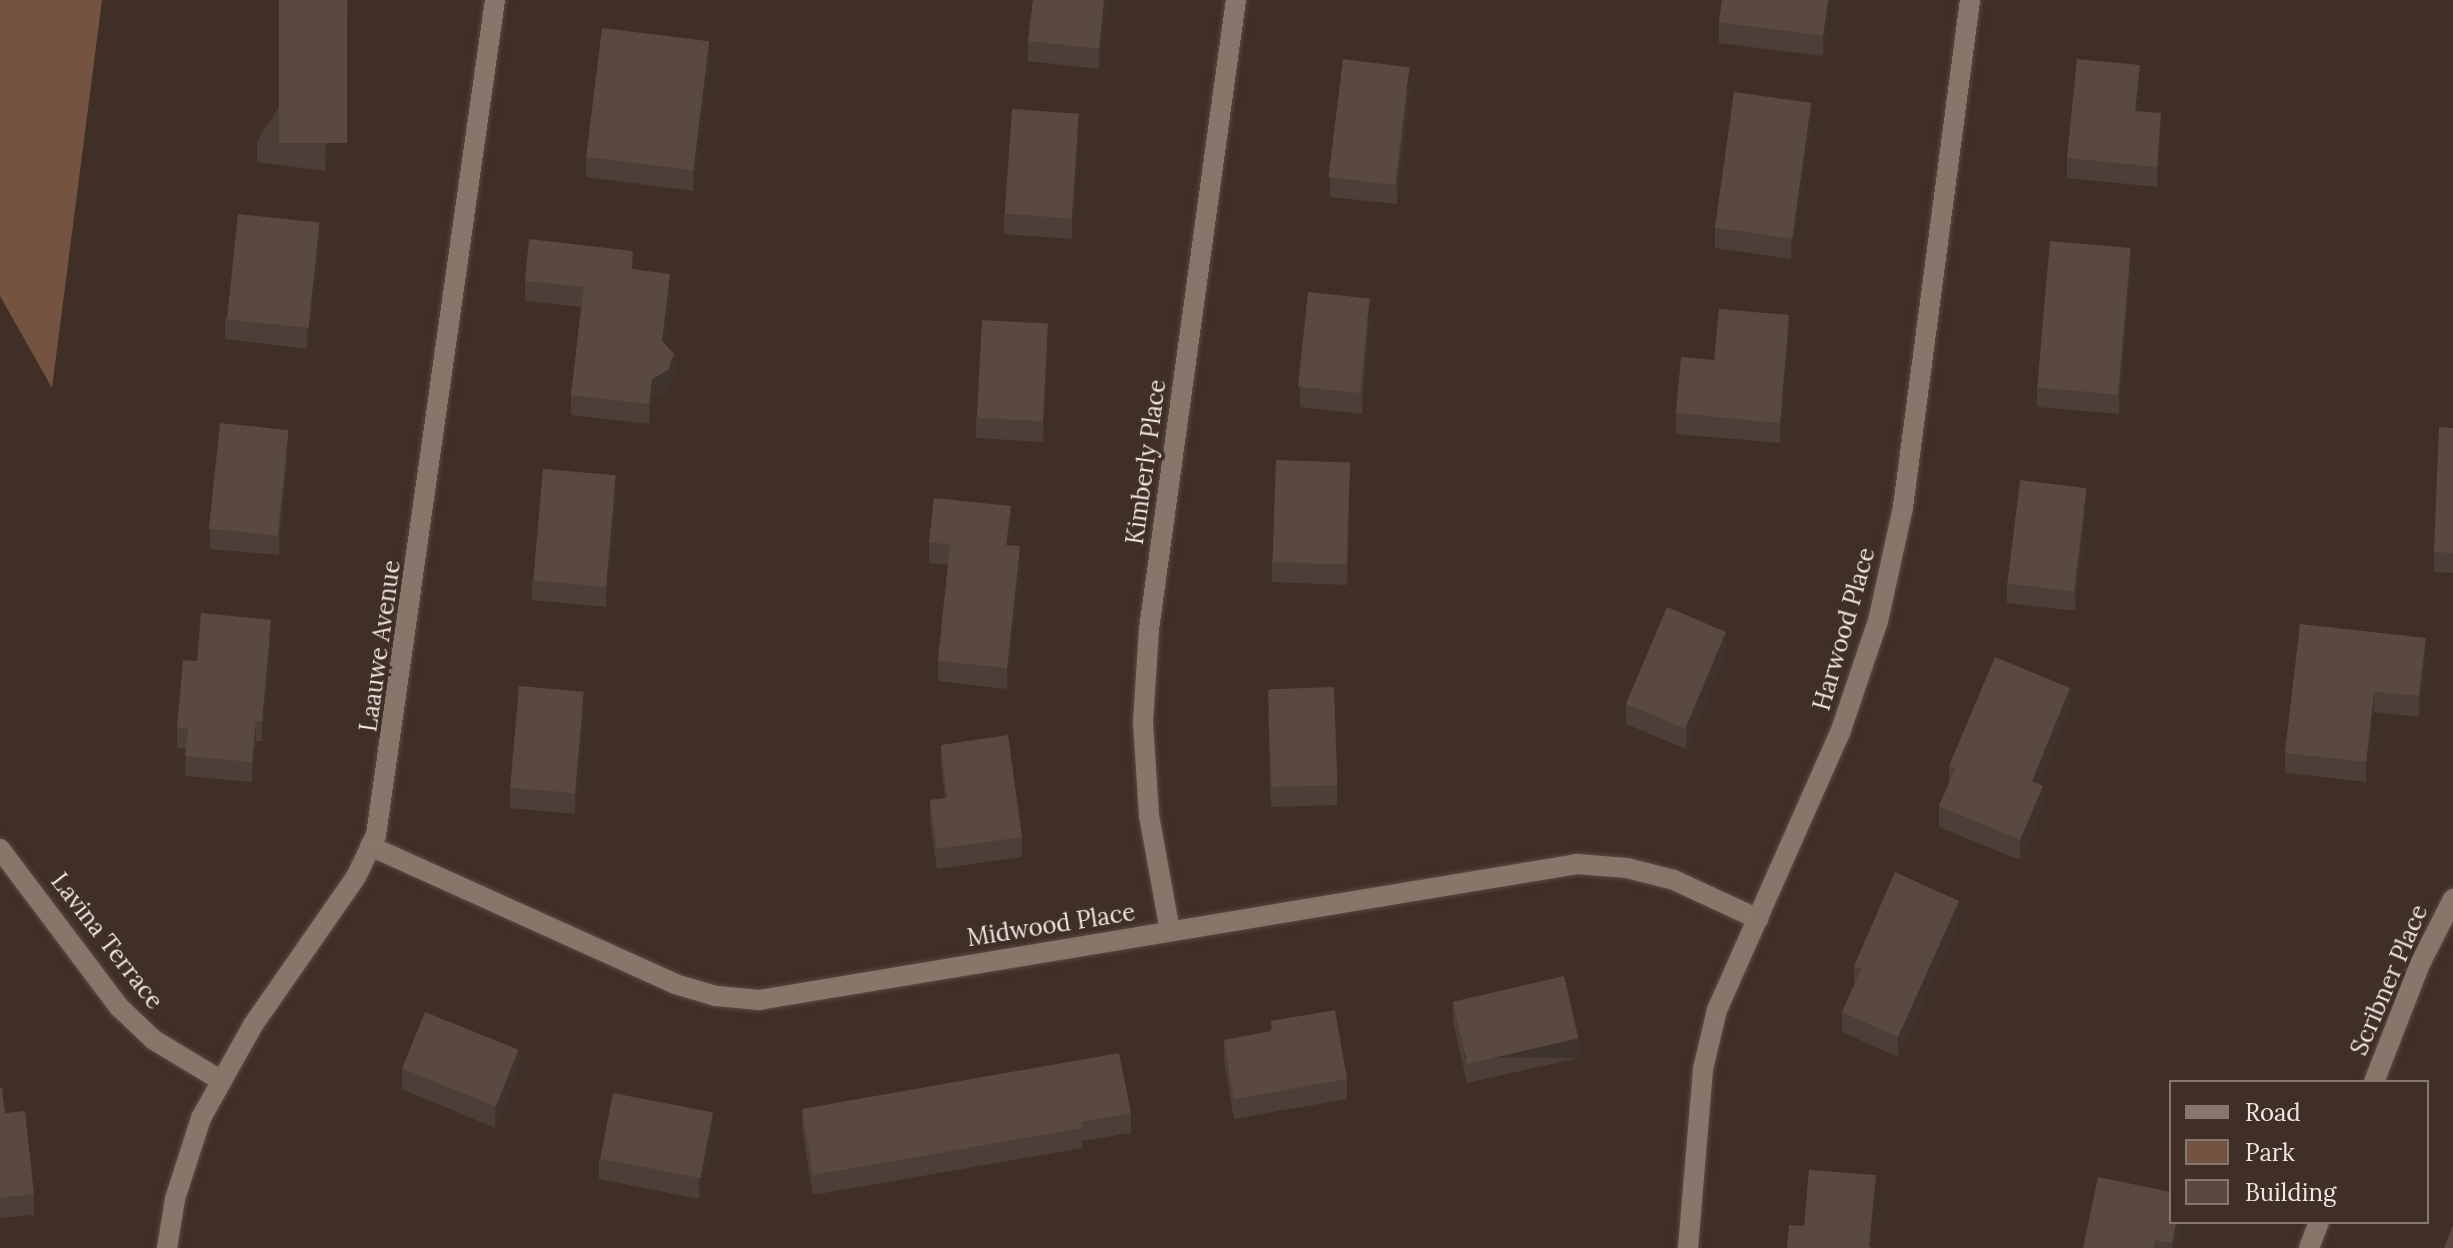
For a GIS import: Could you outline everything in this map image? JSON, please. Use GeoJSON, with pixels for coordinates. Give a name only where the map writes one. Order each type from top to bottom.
{"type":"FeatureCollection","features":[{"type":"Feature","properties":{"kind":"street","name":"Laauwe Avenue"},"geometry":{"type":"LineString","coordinates":[[167,1248],[175,1199],[201,1118],[370,846],[392,747],[495,0]]}},
{"type":"Feature","properties":{"kind":"street","name":"Kimberly Place"},"geometry":{"type":"LineString","coordinates":[[1170,931],[1149,815],[1143,722],[1149,629],[1236,0]]}},
{"type":"Feature","properties":{"kind":"street","name":"Harwood Place"},"geometry":{"type":"LineString","coordinates":[[1688,1248],[1703,1069],[1717,1010],[1840,733],[1878,621],[1903,507],[1970,0]]}},
{"type":"Feature","properties":{"kind":"street","name":"Midwood Place"},"geometry":{"type":"LineString","coordinates":[[370,846],[675,984],[716,996],[759,1000],[1577,864],[1627,868],[1674,880],[1758,919]]}},
{"type":"Feature","properties":{"kind":"street","name":"Lavina Terrace"},"geometry":{"type":"LineString","coordinates":[[0,849],[119,1007],[154,1040],[222,1081]]}},
{"type":"Feature","properties":{"kind":"street","name":"Scribner Place"},"geometry":{"type":"LineString","coordinates":[[2375,1080],[2420,964],[2453,899]]}},
{"type":"Feature","properties":{"kind":"street"},"geometry":{"type":"LineString","coordinates":[[2309,1248],[2318,1224]]}},
{"type":"Feature","properties":{"kind":"green space"},"geometry":{"type":"Polygon","coordinates":[[[0,0],[102,0],[52,388],[0,296],[0,0]]]}},
{"type":"Feature","properties":{"kind":"building"},"geometry":{"type":"Polygon","coordinates":[[[279,0],[347,0],[347,143],[279,143],[279,0]]]}},
{"type":"Feature","properties":{"kind":"building"},"geometry":{"type":"Polygon","coordinates":[[[1033,0],[1104,0],[1099,49],[1028,41],[1033,0]]]}},
{"type":"Feature","properties":{"kind":"building"},"geometry":{"type":"Polygon","coordinates":[[[1722,0],[1828,0],[1823,36],[1719,22],[1722,0]]]}},
{"type":"Feature","properties":{"kind":"building"},"geometry":{"type":"Polygon","coordinates":[[[602,28],[709,41],[693,170],[586,157],[602,28]]]}},
{"type":"Feature","properties":{"kind":"building"},"geometry":{"type":"Polygon","coordinates":[[[1343,59],[1410,67],[1395,185],[1328,177],[1343,59]]]}},
{"type":"Feature","properties":{"kind":"building"},"geometry":{"type":"Polygon","coordinates":[[[2077,59],[2140,65],[2135,111],[2161,113],[2157,167],[2067,158],[2077,59]]]}},
{"type":"Feature","properties":{"kind":"building"},"geometry":{"type":"Polygon","coordinates":[[[1734,92],[1811,103],[1792,239],[1715,228],[1734,92]]]}},
{"type":"Feature","properties":{"kind":"building"},"geometry":{"type":"Polygon","coordinates":[[[1012,109],[1079,114],[1072,218],[1005,214],[1012,109]]]}},
{"type":"Feature","properties":{"kind":"building"},"geometry":{"type":"Polygon","coordinates":[[[238,214],[320,223],[308,328],[227,319],[238,214]]]}},
{"type":"Feature","properties":{"kind":"building"},"geometry":{"type":"Polygon","coordinates":[[[529,239],[633,251],[632,269],[670,274],[662,341],[674,354],[668,370],[652,379],[649,404],[571,395],[584,287],[525,281],[529,239]]]}},
{"type":"Feature","properties":{"kind":"building"},"geometry":{"type":"Polygon","coordinates":[[[2050,241],[2131,248],[2118,395],[2037,387],[2050,241]]]}},
{"type":"Feature","properties":{"kind":"building"},"geometry":{"type":"Polygon","coordinates":[[[1308,292],[1370,298],[1360,393],[1298,386],[1308,292]]]}},
{"type":"Feature","properties":{"kind":"building"},"geometry":{"type":"Polygon","coordinates":[[[1719,309],[1789,315],[1780,423],[1676,413],[1681,357],[1714,360],[1719,309]]]}},
{"type":"Feature","properties":{"kind":"building"},"geometry":{"type":"Polygon","coordinates":[[[982,320],[1048,323],[1043,421],[977,418],[982,320]]]}},
{"type":"Feature","properties":{"kind":"building"},"geometry":{"type":"Polygon","coordinates":[[[220,423],[289,430],[278,536],[209,528],[220,423]]]}},
{"type":"Feature","properties":{"kind":"building"},"geometry":{"type":"Polygon","coordinates":[[[2439,427],[2453,428],[2453,553],[2434,552],[2439,427]]]}},
{"type":"Feature","properties":{"kind":"building"},"geometry":{"type":"Polygon","coordinates":[[[1276,460],[1350,463],[1346,565],[1272,562],[1276,460]]]}},
{"type":"Feature","properties":{"kind":"building"},"geometry":{"type":"Polygon","coordinates":[[[543,469],[616,475],[606,587],[533,581],[543,469]]]}},
{"type":"Feature","properties":{"kind":"building"},"geometry":{"type":"Polygon","coordinates":[[[2020,480],[2087,488],[2074,591],[2007,583],[2020,480]]]}},
{"type":"Feature","properties":{"kind":"building"},"geometry":{"type":"Polygon","coordinates":[[[934,498],[1011,506],[1006,545],[1020,546],[1007,668],[938,661],[950,545],[929,542],[934,498]]]}},
{"type":"Feature","properties":{"kind":"building"},"geometry":{"type":"Polygon","coordinates":[[[1667,607],[1726,632],[1685,729],[1626,704],[1667,607]]]}},
{"type":"Feature","properties":{"kind":"building"},"geometry":{"type":"Polygon","coordinates":[[[201,613],[271,620],[262,721],[256,721],[252,762],[185,756],[188,729],[177,728],[183,660],[197,661],[201,613]]]}},
{"type":"Feature","properties":{"kind":"building"},"geometry":{"type":"Polygon","coordinates":[[[2300,624],[2426,638],[2419,696],[2374,692],[2366,762],[2285,753],[2300,624]]]}},
{"type":"Feature","properties":{"kind":"building"},"geometry":{"type":"Polygon","coordinates":[[[1995,657],[2070,688],[2032,781],[2043,786],[2020,840],[1939,806],[1955,769],[1949,766],[1995,657]]]}},
{"type":"Feature","properties":{"kind":"building"},"geometry":{"type":"Polygon","coordinates":[[[519,686],[584,692],[575,793],[510,788],[519,686]]]}},
{"type":"Feature","properties":{"kind":"building"},"geometry":{"type":"Polygon","coordinates":[[[1334,687],[1337,785],[1271,787],[1268,689],[1334,687]]]}},
{"type":"Feature","properties":{"kind":"building"},"geometry":{"type":"Polygon","coordinates":[[[1008,735],[1022,837],[937,849],[930,800],[947,798],[941,745],[1008,735]]]}},
{"type":"Feature","properties":{"kind":"building"},"geometry":{"type":"Polygon","coordinates":[[[1895,872],[1959,901],[1898,1037],[1842,1012],[1861,969],[1854,966],[1895,872]]]}},
{"type":"Feature","properties":{"kind":"building"},"geometry":{"type":"Polygon","coordinates":[[[1564,976],[1578,1038],[1467,1064],[1453,1002],[1564,976]]]}},
{"type":"Feature","properties":{"kind":"building"},"geometry":{"type":"Polygon","coordinates":[[[1335,1010],[1347,1079],[1234,1099],[1224,1040],[1273,1031],[1271,1021],[1335,1010]]]}},
{"type":"Feature","properties":{"kind":"building"},"geometry":{"type":"Polygon","coordinates":[[[425,1012],[519,1050],[496,1106],[402,1069],[425,1012]]]}},
{"type":"Feature","properties":{"kind":"building"},"geometry":{"type":"Polygon","coordinates":[[[1119,1053],[1131,1113],[1081,1122],[1082,1128],[813,1175],[802,1109],[1119,1053]]]}},
{"type":"Feature","properties":{"kind":"building"},"geometry":{"type":"Polygon","coordinates":[[[0,1088],[5,1113],[25,1111],[34,1194],[0,1198],[0,1088]]]}},
{"type":"Feature","properties":{"kind":"building"},"geometry":{"type":"Polygon","coordinates":[[[613,1093],[713,1112],[700,1178],[600,1159],[613,1093]]]}},
{"type":"Feature","properties":{"kind":"building"},"geometry":{"type":"Polygon","coordinates":[[[1809,1170],[1876,1175],[1869,1247],[1876,1248],[1787,1248],[1789,1225],[1804,1226],[1809,1170]]]}},
{"type":"Feature","properties":{"kind":"building"},"geometry":{"type":"Polygon","coordinates":[[[2098,1177],[2169,1192],[2169,1224],[2176,1224],[2172,1243],[2155,1240],[2153,1248],[2083,1248],[2098,1177]]]}},
{"type":"Feature","properties":{"kind":"building"},"geometry":{"type":"Polygon","coordinates":[[[2453,1225],[2453,1248],[2444,1248],[2453,1225]]]}}]}
